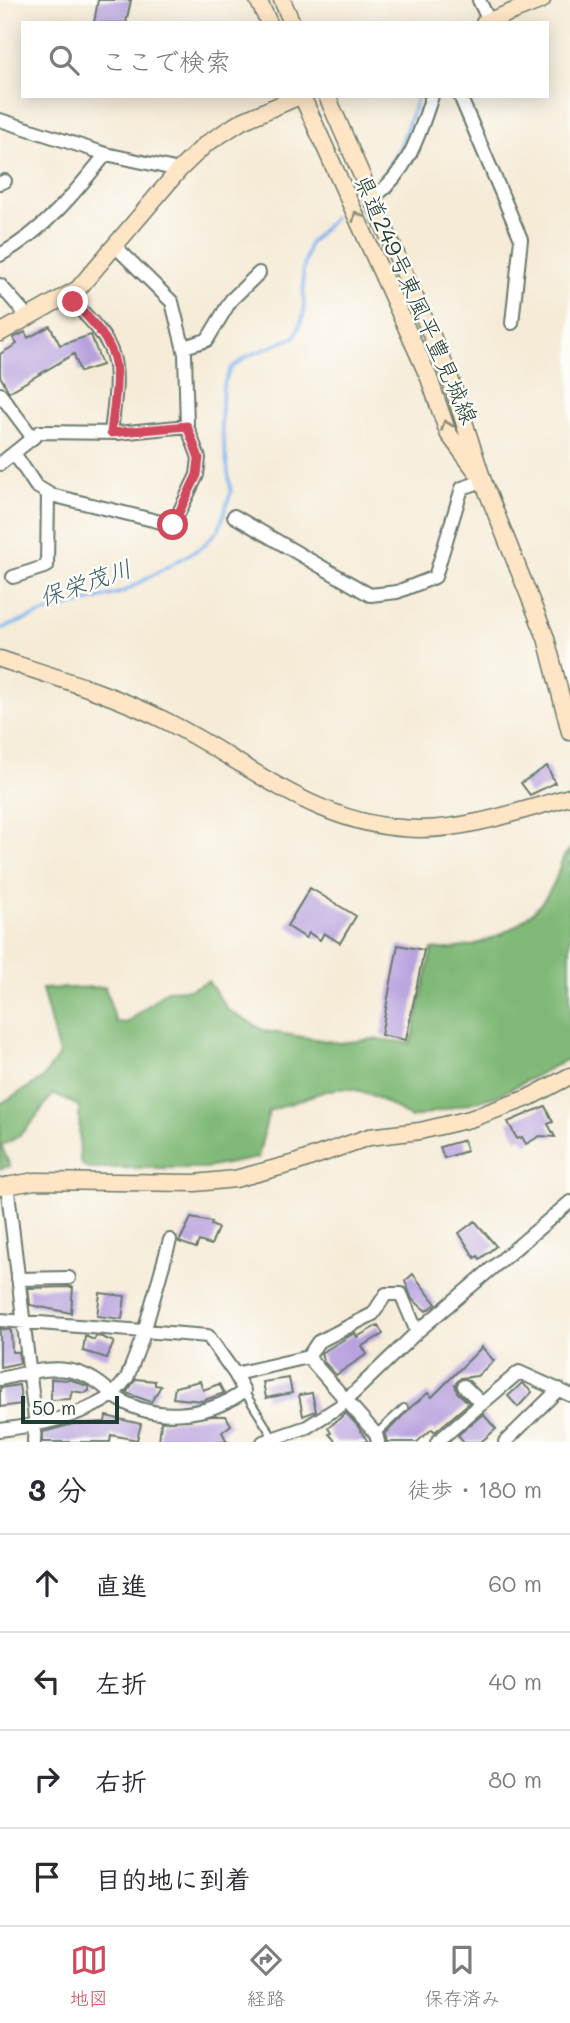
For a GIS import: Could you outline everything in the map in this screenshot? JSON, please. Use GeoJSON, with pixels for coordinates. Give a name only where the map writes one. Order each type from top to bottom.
{"type":"FeatureCollection","features":[{"type":"Feature","properties":{"kind":"street"},"geometry":{"type":"LineString","coordinates":[[258,0],[268,21]]}},
{"type":"Feature","properties":{"kind":"street"},"geometry":{"type":"LineString","coordinates":[[282,0],[291,21]]}},
{"type":"Feature","properties":{"kind":"street"},"geometry":{"type":"LineString","coordinates":[[479,0],[486,21]]}},
{"type":"Feature","properties":{"kind":"street"},"geometry":{"type":"LineString","coordinates":[[489,21],[542,0]]}},
{"type":"Feature","properties":{"kind":"street"},"geometry":{"type":"LineString","coordinates":[[0,333],[78,289],[180,170],[223,132],[297,98]]}},
{"type":"Feature","properties":{"kind":"street","name":"県道249号東風平豊見城線"},"geometry":{"type":"LineString","coordinates":[[302,98],[429,378],[448,433],[483,481]]}},
{"type":"Feature","properties":{"kind":"street","name":"県道249号東風平豊見城線"},"geometry":{"type":"LineString","coordinates":[[328,98],[449,375],[483,481]]}},
{"type":"Feature","properties":{"kind":"street"},"geometry":{"type":"LineString","coordinates":[[373,198],[393,183],[414,150],[431,98]]}},
{"type":"Feature","properties":{"kind":"street"},"geometry":{"type":"LineString","coordinates":[[461,98],[522,239],[512,323]]}},
{"type":"Feature","properties":{"kind":"street"},"geometry":{"type":"LineString","coordinates":[[0,120],[106,154],[180,170]]}},
{"type":"Feature","properties":{"kind":"street"},"geometry":{"type":"LineString","coordinates":[[0,255],[28,239],[60,211],[106,154]]}},
{"type":"Feature","properties":{"kind":"street"},"geometry":{"type":"LineString","coordinates":[[14,453],[36,486],[48,493],[80,504],[173,525],[197,475],[199,458],[187,426],[184,347],[172,302],[116,246]]}},
{"type":"Feature","properties":{"kind":"street"},"geometry":{"type":"LineString","coordinates":[[184,347],[207,340],[231,300],[259,273]]}},
{"type":"Feature","properties":{"kind":"street"},"geometry":{"type":"LineString","coordinates":[[0,285],[29,317]]}},
{"type":"Feature","properties":{"kind":"street"},"geometry":{"type":"LineString","coordinates":[[66,295],[99,327],[111,345],[117,386],[111,433]]}},
{"type":"Feature","properties":{"kind":"street"},"geometry":{"type":"LineString","coordinates":[[0,394],[33,438]]}},
{"type":"Feature","properties":{"kind":"street"},"geometry":{"type":"LineString","coordinates":[[0,464],[40,432],[111,433],[187,426]]}},
{"type":"Feature","properties":{"kind":"street"},"geometry":{"type":"LineString","coordinates":[[234,516],[370,596],[397,592],[435,577],[462,488],[483,481],[546,638],[570,732]]}},
{"type":"Feature","properties":{"kind":"street"},"geometry":{"type":"LineString","coordinates":[[13,577],[47,566],[48,493]]}},
{"type":"Feature","properties":{"kind":"street"},"geometry":{"type":"LineString","coordinates":[[0,659],[109,695],[164,720],[285,792],[357,821],[419,829],[456,826],[570,797]]}},
{"type":"Feature","properties":{"kind":"street"},"geometry":{"type":"LineString","coordinates":[[34,1442],[35,1426],[18,1279],[4,1186],[35,1181],[195,1183],[234,1179],[295,1163],[369,1137],[432,1128],[480,1116],[528,1098],[570,1076]]}},
{"type":"Feature","properties":{"kind":"street"},"geometry":{"type":"LineString","coordinates":[[276,1440],[307,1427],[346,1400],[417,1332],[570,1202]]}},
{"type":"Feature","properties":{"kind":"street"},"geometry":{"type":"LineString","coordinates":[[0,1430],[35,1426],[96,1406],[113,1395],[127,1378],[170,1240]]}},
{"type":"Feature","properties":{"kind":"street"},"geometry":{"type":"LineString","coordinates":[[18,1279],[69,1278]]}},
{"type":"Feature","properties":{"kind":"street"},"geometry":{"type":"LineString","coordinates":[[235,1374],[307,1357],[318,1342],[373,1314],[386,1294],[401,1294],[417,1332]]}},
{"type":"Feature","properties":{"kind":"street"},"geometry":{"type":"LineString","coordinates":[[0,1320],[208,1336],[235,1374],[243,1391],[211,1410],[184,1413],[139,1407],[113,1395],[95,1377],[75,1370],[27,1372],[0,1379]]}},
{"type":"Feature","properties":{"kind":"street"},"geometry":{"type":"LineString","coordinates":[[307,1357],[377,1439]]}},
{"type":"Feature","properties":{"kind":"street"},"geometry":{"type":"LineString","coordinates":[[437,1442],[519,1372],[564,1392],[505,1442]]}},
{"type":"Feature","properties":{"kind":"street"},"geometry":{"type":"LineString","coordinates":[[464,1386],[482,1404]]}},
{"type":"Feature","properties":{"kind":"lane"},"geometry":{"type":"LineString","coordinates":[[243,1391],[276,1440]]}},
{"type":"Feature","properties":{"kind":"lane"},"geometry":{"type":"LineString","coordinates":[[377,1439],[404,1408]]}},
{"type":"Feature","properties":{"kind":"green space"},"geometry":{"type":"Polygon","coordinates":[[[570,849],[570,1058],[497,1096],[411,1118],[370,1095],[355,1090],[328,1091],[269,1111],[258,1158],[205,1168],[86,1168],[80,1162],[79,1106],[53,1094],[24,1131],[10,1142],[1,1145],[10,1166],[0,1169],[0,1104],[42,1079],[59,1055],[42,989],[105,987],[116,1022],[127,1023],[167,990],[191,989],[208,981],[228,1010],[265,1031],[340,1043],[375,1039],[411,1043],[432,949],[450,949],[486,941],[519,924],[545,898],[564,856],[570,849]]]}},
{"type":"Feature","properties":{"kind":"building"},"geometry":{"type":"Polygon","coordinates":[[[98,0],[131,0],[126,21],[94,21],[98,0]]]}},
{"type":"Feature","properties":{"kind":"building"},"geometry":{"type":"Polygon","coordinates":[[[50,326],[60,345],[91,335],[102,365],[80,372],[74,354],[9,392],[0,376],[0,354],[17,344],[13,338],[25,332],[28,338],[50,326]]]}},
{"type":"Feature","properties":{"kind":"building"},"geometry":{"type":"Polygon","coordinates":[[[547,766],[555,783],[530,795],[521,783],[547,766]]]}},
{"type":"Feature","properties":{"kind":"building"},"geometry":{"type":"Polygon","coordinates":[[[310,888],[356,916],[340,943],[324,933],[320,940],[309,933],[306,938],[287,926],[310,888]]]}},
{"type":"Feature","properties":{"kind":"building"},"geometry":{"type":"Polygon","coordinates":[[[398,945],[424,950],[406,1040],[381,1035],[398,945]]]}},
{"type":"Feature","properties":{"kind":"building"},"geometry":{"type":"Polygon","coordinates":[[[545,1106],[553,1122],[548,1124],[555,1137],[540,1136],[526,1144],[522,1137],[517,1139],[508,1122],[545,1106]]]}},
{"type":"Feature","properties":{"kind":"building"},"geometry":{"type":"Polygon","coordinates":[[[464,1140],[467,1151],[444,1158],[440,1147],[464,1140]]]}},
{"type":"Feature","properties":{"kind":"building"},"geometry":{"type":"Polygon","coordinates":[[[191,1218],[212,1222],[211,1225],[218,1228],[211,1245],[199,1241],[196,1248],[179,1242],[191,1218]]]}},
{"type":"Feature","properties":{"kind":"building"},"geometry":{"type":"Polygon","coordinates":[[[475,1221],[496,1246],[480,1259],[478,1256],[475,1258],[459,1233],[475,1221]]]}},
{"type":"Feature","properties":{"kind":"building"},"geometry":{"type":"Polygon","coordinates":[[[413,1274],[436,1304],[426,1311],[412,1299],[405,1281],[413,1274]]]}},
{"type":"Feature","properties":{"kind":"building"},"geometry":{"type":"Polygon","coordinates":[[[73,1287],[71,1313],[30,1305],[28,1288],[73,1287]]]}},
{"type":"Feature","properties":{"kind":"building"},"geometry":{"type":"Polygon","coordinates":[[[100,1293],[125,1296],[122,1319],[97,1316],[100,1293]]]}},
{"type":"Feature","properties":{"kind":"building"},"geometry":{"type":"Polygon","coordinates":[[[378,1325],[383,1334],[362,1346],[367,1354],[336,1375],[324,1362],[321,1353],[355,1333],[357,1337],[378,1325]]]}},
{"type":"Feature","properties":{"kind":"building"},"geometry":{"type":"Polygon","coordinates":[[[0,1329],[11,1330],[12,1352],[18,1352],[20,1363],[0,1367],[0,1329]]]}},
{"type":"Feature","properties":{"kind":"building"},"geometry":{"type":"Polygon","coordinates":[[[85,1336],[94,1340],[96,1336],[102,1337],[114,1342],[107,1358],[83,1351],[85,1336]]]}},
{"type":"Feature","properties":{"kind":"building"},"geometry":{"type":"Polygon","coordinates":[[[482,1347],[494,1361],[477,1376],[461,1378],[455,1384],[457,1392],[469,1403],[435,1432],[432,1429],[417,1442],[387,1442],[385,1434],[412,1406],[428,1393],[432,1397],[482,1347]]]}},
{"type":"Feature","properties":{"kind":"building"},"geometry":{"type":"Polygon","coordinates":[[[289,1378],[292,1393],[266,1398],[263,1382],[289,1378]]]}},
{"type":"Feature","properties":{"kind":"building"},"geometry":{"type":"Polygon","coordinates":[[[51,1379],[72,1380],[89,1387],[89,1391],[72,1391],[70,1399],[51,1400],[51,1379]]]}},
{"type":"Feature","properties":{"kind":"building"},"geometry":{"type":"Polygon","coordinates":[[[136,1379],[155,1381],[155,1385],[161,1386],[151,1402],[126,1393],[136,1379]]]}},
{"type":"Feature","properties":{"kind":"building"},"geometry":{"type":"Polygon","coordinates":[[[200,1381],[203,1390],[219,1384],[224,1393],[202,1401],[173,1398],[175,1387],[200,1381]]]}},
{"type":"Feature","properties":{"kind":"building"},"geometry":{"type":"Polygon","coordinates":[[[522,1383],[532,1392],[518,1407],[508,1396],[522,1383]]]}},
{"type":"Feature","properties":{"kind":"building"},"geometry":{"type":"Polygon","coordinates":[[[19,1385],[22,1404],[0,1407],[0,1388],[19,1385]]]}},
{"type":"Feature","properties":{"kind":"building"},"geometry":{"type":"Polygon","coordinates":[[[312,1393],[316,1411],[303,1416],[299,1395],[312,1393]]]}},
{"type":"Feature","properties":{"kind":"building"},"geometry":{"type":"Polygon","coordinates":[[[346,1413],[368,1442],[336,1442],[329,1434],[331,1433],[328,1428],[346,1413]]]}},
{"type":"Feature","properties":{"kind":"building"},"geometry":{"type":"Polygon","coordinates":[[[483,1414],[496,1429],[481,1442],[464,1442],[458,1435],[483,1414]]]}},
{"type":"Feature","properties":{"kind":"building"},"geometry":{"type":"Polygon","coordinates":[[[106,1416],[141,1424],[137,1440],[111,1435],[110,1442],[43,1442],[43,1432],[73,1424],[105,1422],[106,1416]]]}},
{"type":"Feature","properties":{"kind":"building"},"geometry":{"type":"Polygon","coordinates":[[[226,1416],[231,1425],[222,1432],[227,1442],[159,1442],[161,1422],[226,1416]]]}},
{"type":"Feature","properties":{"kind":"waterway","name":"保栄茂川"},"geometry":{"type":"LineString","coordinates":[[384,174],[400,147],[417,98]]}},
{"type":"Feature","properties":{"kind":"waterway","name":"保栄茂川"},"geometry":{"type":"LineString","coordinates":[[0,629],[47,612],[123,592],[202,547],[219,529],[231,492],[221,424],[223,386],[231,368],[248,356],[295,337],[304,314],[303,270],[309,244],[334,218]]}},
{"type":"Feature","properties":{"kind":"route"},"geometry":{"type":"LineString","coordinates":[[73,302],[99,327],[111,345],[117,386],[111,433],[187,426],[199,458],[197,475],[173,525]]}}]}
